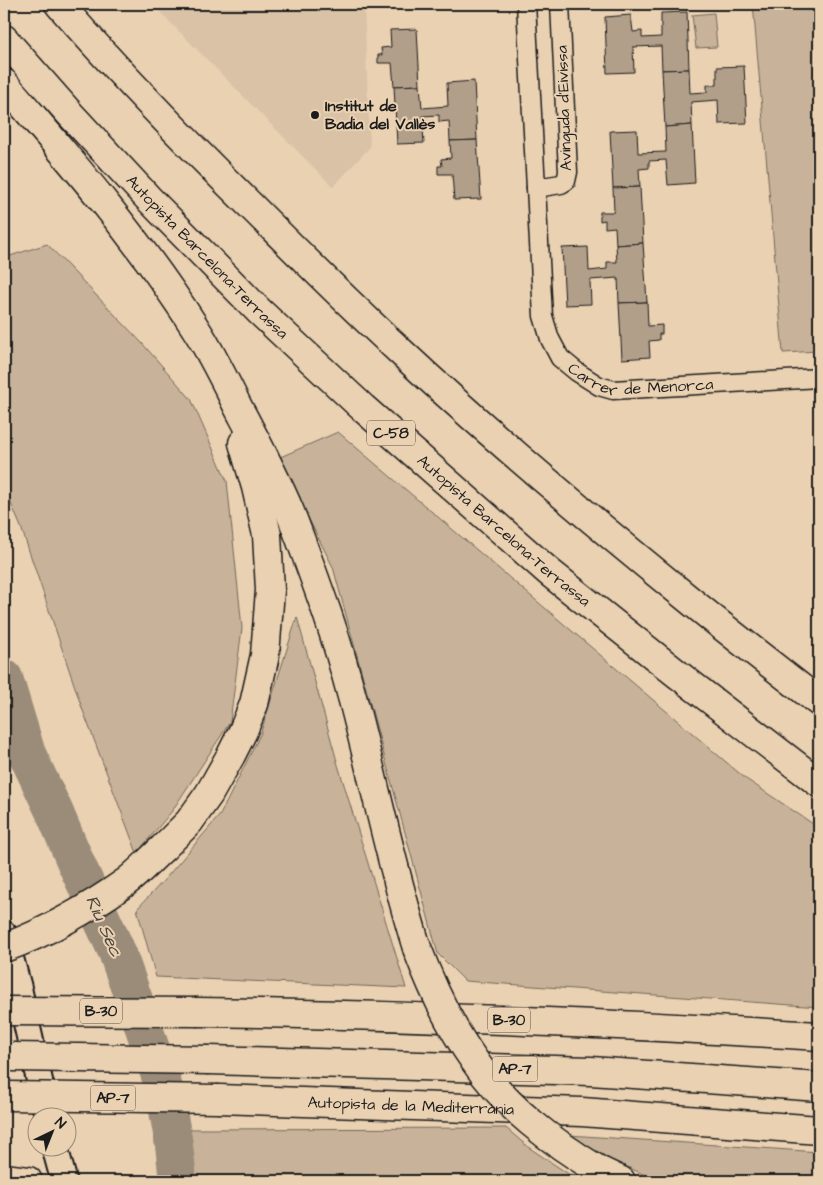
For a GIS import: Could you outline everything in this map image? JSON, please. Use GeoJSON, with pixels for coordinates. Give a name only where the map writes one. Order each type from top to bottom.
{"type":"FeatureCollection","features":[{"type":"Feature","properties":{"kind":"highway"},"geometry":{"type":"LineString","coordinates":[[59,4],[209,165],[401,352],[601,527],[682,594],[819,702]]}},
{"type":"Feature","properties":{"kind":"highway","name":"Autopista Barcelona-Terrassa"},"geometry":{"type":"LineString","coordinates":[[4,39],[148,198],[259,311],[363,408],[549,572],[819,783]]}},
{"type":"Feature","properties":{"kind":"highway"},"geometry":{"type":"LineString","coordinates":[[4,84],[60,149],[149,259],[197,331],[264,455],[289,510],[328,615],[348,685],[404,907],[431,985],[452,1027],[475,1062],[496,1088],[522,1114],[551,1139],[575,1156],[610,1176]]}},
{"type":"Feature","properties":{"kind":"highway"},"geometry":{"type":"LineString","coordinates":[[4,948],[28,939],[68,918],[100,900],[127,881],[188,822],[209,794],[244,731],[254,704],[265,655],[270,590],[267,535],[256,487],[222,375]]}},
{"type":"Feature","properties":{"kind":"highway","name":"B-30"},"geometry":{"type":"LineString","coordinates":[[4,1011],[198,1012],[495,1019],[819,1036]]}},
{"type":"Feature","properties":{"kind":"highway","name":"AP-7"},"geometry":{"type":"LineString","coordinates":[[8,1057],[210,1060],[591,1071],[819,1086]]}},
{"type":"Feature","properties":{"kind":"highway","name":"Autopista de la Mediterrània"},"geometry":{"type":"LineString","coordinates":[[6,1096],[219,1099],[582,1112],[819,1130]]}},
{"type":"Feature","properties":{"kind":"highway"},"geometry":{"type":"LineString","coordinates":[[4,1178],[28,1181]]}},
{"type":"Feature","properties":{"kind":"street","name":"Avinguda d'Eivissa"},"geometry":{"type":"LineString","coordinates":[[526,4],[536,183],[561,184],[566,181],[568,172],[560,4]]}},
{"type":"Feature","properties":{"kind":"street","name":"Carrer de Menorca"},"geometry":{"type":"LineString","coordinates":[[536,183],[543,316],[550,339],[560,358],[577,372],[599,386],[613,390],[819,378]]}},
{"type":"Feature","properties":{"kind":"street"},"geometry":{"type":"LineString","coordinates":[[4,934],[46,1108]]}},
{"type":"Feature","properties":{"kind":"street"},"geometry":{"type":"LineString","coordinates":[[58,1158],[64,1181]]}},
{"type":"Feature","properties":{"kind":"shaded area","name":"Institut de Badia del Vallès"},"geometry":{"type":"Polygon","coordinates":[[[152,4],[364,4],[370,147],[333,187],[152,4]]]}},
{"type":"Feature","properties":{"kind":"shaded area"},"geometry":{"type":"Polygon","coordinates":[[[753,4],[819,4],[819,351],[783,353],[753,4]]]}},
{"type":"Feature","properties":{"kind":"shaded area"},"geometry":{"type":"Polygon","coordinates":[[[714,13],[717,47],[696,48],[692,15],[714,13]]]}},
{"type":"Feature","properties":{"kind":"shaded area"},"geometry":{"type":"Polygon","coordinates":[[[47,244],[141,342],[191,399],[227,481],[242,628],[230,722],[172,811],[137,853],[82,708],[21,527],[4,487],[4,258],[47,244]]]}},
{"type":"Feature","properties":{"kind":"shaded area"},"geometry":{"type":"Polygon","coordinates":[[[338,432],[746,779],[819,828],[819,1007],[465,981],[438,954],[333,567],[278,458],[338,432]]]}},
{"type":"Feature","properties":{"kind":"shaded area"},"geometry":{"type":"Polygon","coordinates":[[[297,617],[338,765],[406,988],[156,977],[137,909],[220,815],[260,735],[297,617]]]}},
{"type":"Feature","properties":{"kind":"shaded area"},"geometry":{"type":"Polygon","coordinates":[[[506,1128],[528,1147],[579,1181],[196,1181],[190,1129],[506,1128]]]}},
{"type":"Feature","properties":{"kind":"shaded area"},"geometry":{"type":"Polygon","coordinates":[[[569,1135],[819,1152],[819,1181],[658,1181],[608,1158],[569,1135]]]}},
{"type":"Feature","properties":{"kind":"building"},"geometry":{"type":"Polygon","coordinates":[[[687,12],[689,69],[662,70],[661,46],[633,47],[634,72],[607,73],[605,17],[631,15],[633,32],[642,31],[642,38],[661,37],[661,13],[687,12]]]}},
{"type":"Feature","properties":{"kind":"building"},"geometry":{"type":"Polygon","coordinates":[[[417,29],[420,85],[394,86],[392,63],[378,63],[378,55],[382,55],[381,48],[391,47],[390,30],[417,29]]]}},
{"type":"Feature","properties":{"kind":"building"},"geometry":{"type":"Polygon","coordinates":[[[744,66],[747,123],[719,124],[718,100],[691,102],[692,125],[665,127],[662,70],[689,69],[690,93],[707,92],[707,85],[717,85],[717,67],[744,66]]]}},
{"type":"Feature","properties":{"kind":"building"},"geometry":{"type":"Polygon","coordinates":[[[474,81],[477,140],[450,141],[449,121],[439,122],[439,115],[422,116],[424,143],[397,144],[394,86],[420,85],[422,108],[448,106],[447,83],[474,81]]]}},
{"type":"Feature","properties":{"kind":"building"},"geometry":{"type":"Polygon","coordinates":[[[692,125],[695,183],[668,185],[666,160],[649,161],[649,168],[639,169],[640,187],[613,188],[610,131],[637,130],[638,153],[666,152],[665,127],[692,125]]]}},
{"type":"Feature","properties":{"kind":"building"},"geometry":{"type":"Polygon","coordinates":[[[477,140],[481,199],[454,200],[452,174],[438,174],[438,166],[442,166],[441,159],[451,158],[450,141],[477,140]]]}},
{"type":"Feature","properties":{"kind":"building"},"geometry":{"type":"Polygon","coordinates":[[[640,187],[643,243],[616,245],[615,227],[605,228],[605,220],[600,221],[600,212],[614,212],[613,188],[640,187]]]}},
{"type":"Feature","properties":{"kind":"building"},"geometry":{"type":"Polygon","coordinates":[[[643,243],[647,302],[619,303],[618,278],[590,280],[591,304],[565,305],[562,248],[588,247],[589,271],[607,269],[607,262],[617,262],[616,245],[643,243]]]}},
{"type":"Feature","properties":{"kind":"building"},"geometry":{"type":"Polygon","coordinates":[[[647,302],[648,326],[662,325],[662,334],[659,334],[659,340],[649,341],[650,357],[622,359],[619,303],[647,302]]]}},
{"type":"Feature","properties":{"kind":"waterway","name":"Riu Sec"},"geometry":{"type":"LineString","coordinates":[[4,678],[27,754],[117,952],[144,1028],[164,1088],[178,1181]]}},
{"type":"Feature","properties":{"kind":"place","name":"Institut de Badia del Vallès"},"geometry":{"type":"Point","coordinates":[315,115]}}]}
